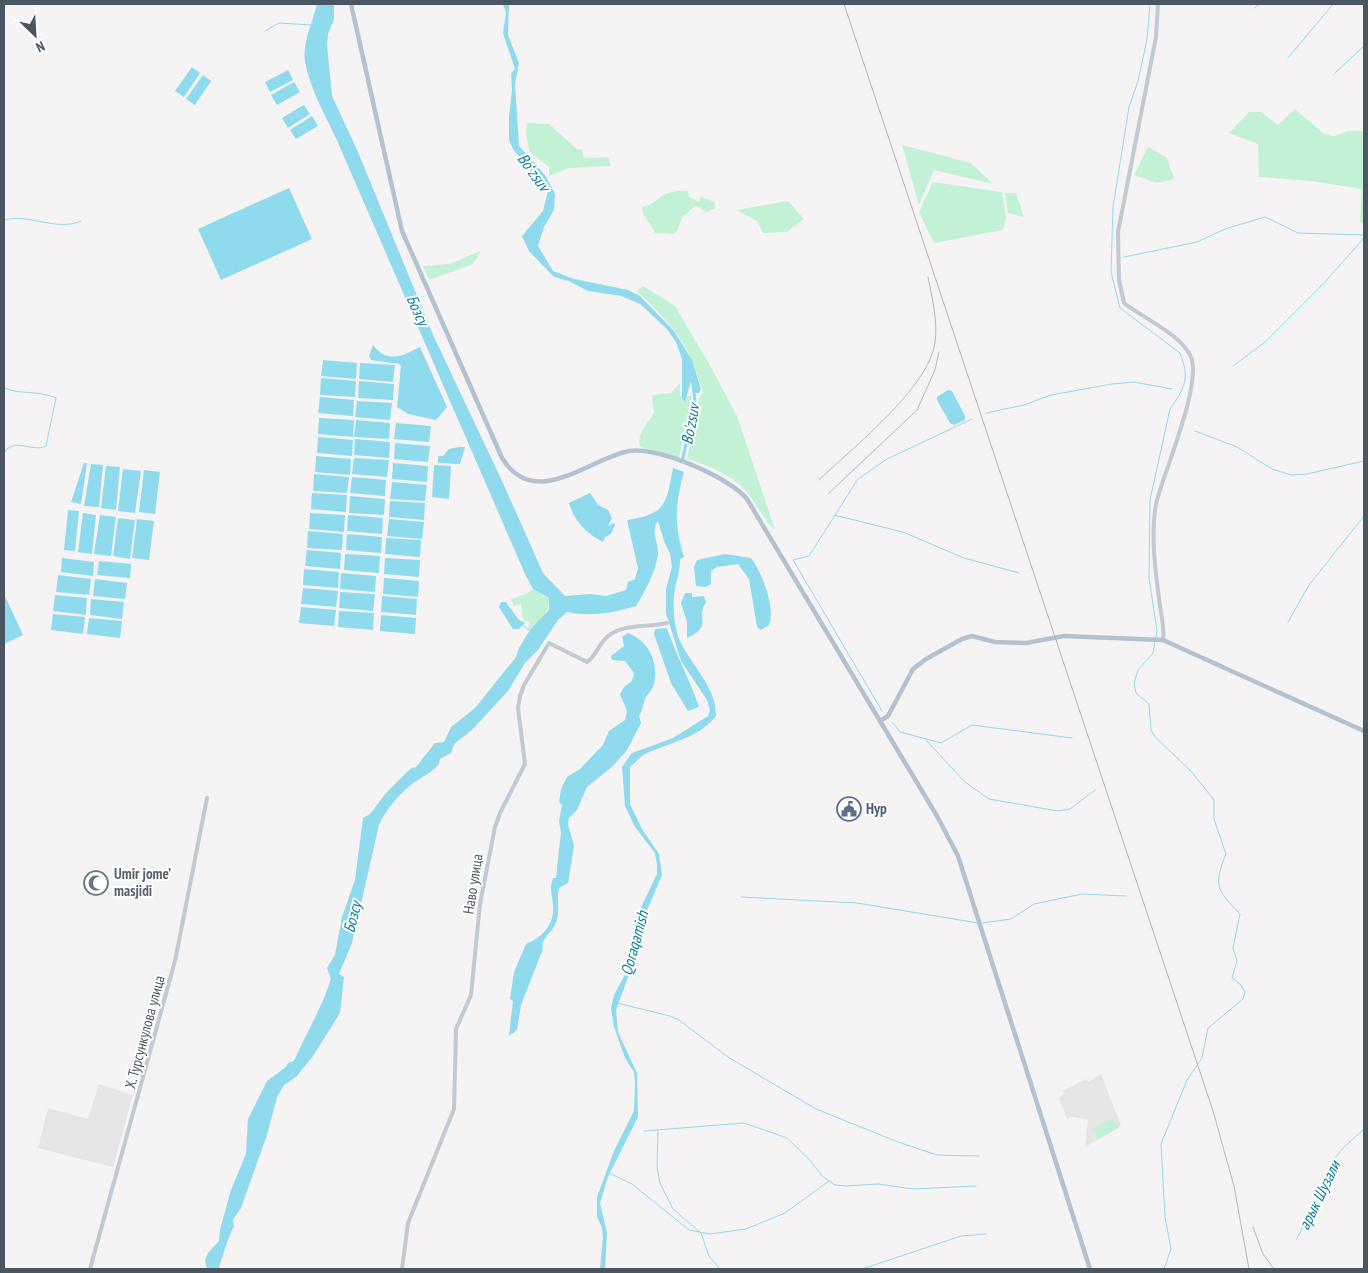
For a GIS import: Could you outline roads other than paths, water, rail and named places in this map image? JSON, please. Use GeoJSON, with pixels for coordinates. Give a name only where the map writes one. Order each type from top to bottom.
{"type":"FeatureCollection","features":[{"type":"Feature","properties":{"kind":"main road"},"geometry":{"type":"LineString","coordinates":[[351,4],[402,231],[505,463],[521,476],[543,482],[562,478],[625,452],[641,451],[689,464],[734,486],[751,505],[954,847],[1090,1269]]}},
{"type":"Feature","properties":{"kind":"main road"},"geometry":{"type":"LineString","coordinates":[[884,728],[906,678],[913,668],[966,637],[978,637],[995,642],[1017,643],[1036,642],[1064,636],[1162,639],[1364,731]]}},
{"type":"Feature","properties":{"kind":"main road"},"geometry":{"type":"LineString","coordinates":[[880,721],[888,716]]}},
{"type":"Feature","properties":{"kind":"street"},"geometry":{"type":"LineString","coordinates":[[1158,4],[1156,37],[1118,232],[1118,255],[1124,303],[1172,336],[1187,350],[1192,360],[1192,382],[1174,452],[1157,502],[1156,565],[1162,639]]}},
{"type":"Feature","properties":{"kind":"street","name":"Наво улица"},"geometry":{"type":"LineString","coordinates":[[402,1269],[408,1222],[454,1109],[456,1029],[470,995],[480,904],[495,827],[500,812],[525,764],[518,708],[524,685],[549,643],[587,662],[606,637],[622,628],[652,627],[667,623]]}},
{"type":"Feature","properties":{"kind":"street","name":"Х. Турсункулова улица"},"geometry":{"type":"LineString","coordinates":[[90,1269],[175,961],[194,873],[207,798]]}},
{"type":"Feature","properties":{"kind":"water","name":"Бозсу"},"geometry":{"type":"Polygon","coordinates":[[[317,4],[334,4],[334,19],[328,34],[327,45],[332,96],[358,152],[434,337],[543,573],[565,596],[591,594],[606,596],[626,590],[628,582],[635,579],[638,568],[627,520],[650,515],[657,511],[666,499],[673,468],[684,472],[677,505],[677,524],[684,557],[680,559],[674,594],[675,619],[678,636],[712,695],[716,716],[701,730],[645,754],[630,767],[630,804],[642,829],[659,854],[662,875],[637,934],[637,953],[616,1010],[618,1032],[637,1073],[638,1117],[608,1177],[600,1203],[607,1233],[605,1269],[600,1269],[603,1238],[602,1228],[597,1217],[597,1197],[614,1151],[634,1111],[635,1083],[634,1072],[625,1058],[614,1027],[611,1008],[614,995],[628,969],[635,920],[657,874],[655,853],[635,827],[625,806],[622,767],[632,753],[673,738],[708,716],[710,710],[707,700],[681,661],[666,613],[666,589],[672,567],[670,554],[658,521],[655,529],[658,551],[657,562],[636,606],[602,614],[567,612],[558,620],[538,650],[525,663],[508,691],[472,730],[454,744],[451,753],[440,759],[439,764],[435,768],[406,789],[385,814],[379,825],[352,943],[339,974],[344,977],[340,1013],[313,1056],[296,1077],[284,1085],[277,1097],[267,1135],[241,1208],[233,1220],[234,1227],[219,1269],[207,1269],[205,1260],[208,1253],[219,1241],[220,1230],[231,1190],[246,1154],[248,1119],[267,1081],[286,1067],[288,1063],[294,1061],[319,1010],[331,979],[327,968],[335,955],[342,917],[355,880],[363,818],[370,814],[386,793],[410,769],[416,767],[435,743],[444,742],[451,727],[475,708],[516,657],[530,630],[549,610],[549,598],[533,589],[525,574],[314,91],[307,71],[304,54],[306,40],[317,4]]]}},
{"type":"Feature","properties":{"kind":"water","name":"Boʻzsuv"},"geometry":{"type":"Polygon","coordinates":[[[503,4],[509,4],[508,35],[519,63],[515,84],[519,146],[545,175],[555,194],[554,210],[544,227],[538,246],[553,271],[574,279],[628,290],[640,296],[674,331],[692,360],[701,389],[699,393],[695,393],[694,381],[691,381],[685,402],[682,399],[682,359],[676,342],[667,329],[640,304],[621,296],[588,291],[569,281],[554,277],[529,251],[522,236],[543,211],[548,191],[513,149],[509,140],[512,90],[511,73],[515,69],[503,33],[506,13],[503,4]]]}},
{"type":"Feature","properties":{"kind":"water"},"geometry":{"type":"Polygon","coordinates":[[[192,67],[200,73],[184,97],[175,91],[192,67]]]}},
{"type":"Feature","properties":{"kind":"water"},"geometry":{"type":"Polygon","coordinates":[[[288,70],[293,80],[270,92],[265,82],[288,70]]]}},
{"type":"Feature","properties":{"kind":"water"},"geometry":{"type":"Polygon","coordinates":[[[203,75],[211,81],[195,105],[186,99],[203,75]]]}},
{"type":"Feature","properties":{"kind":"water"},"geometry":{"type":"Polygon","coordinates":[[[294,82],[300,92],[277,105],[271,95],[294,82]]]}},
{"type":"Feature","properties":{"kind":"water"},"geometry":{"type":"Polygon","coordinates":[[[304,105],[310,114],[288,128],[282,118],[304,105]]]}},
{"type":"Feature","properties":{"kind":"water"},"geometry":{"type":"Polygon","coordinates":[[[312,116],[318,126],[296,139],[290,130],[312,116]]]}},
{"type":"Feature","properties":{"kind":"water"},"geometry":{"type":"Polygon","coordinates":[[[289,188],[312,239],[221,280],[198,229],[289,188]]]}},
{"type":"Feature","properties":{"kind":"water"},"geometry":{"type":"Polygon","coordinates":[[[373,345],[384,355],[390,356],[401,355],[420,347],[447,407],[436,420],[408,414],[397,407],[401,366],[399,364],[371,360],[369,356],[373,345]]]}},
{"type":"Feature","properties":{"kind":"water"},"geometry":{"type":"Polygon","coordinates":[[[323,360],[357,363],[356,379],[321,376],[323,360]]]}},
{"type":"Feature","properties":{"kind":"water"},"geometry":{"type":"Polygon","coordinates":[[[360,363],[395,365],[393,382],[359,379],[360,363]]]}},
{"type":"Feature","properties":{"kind":"water"},"geometry":{"type":"Polygon","coordinates":[[[321,378],[356,381],[355,397],[320,395],[321,378]]]}},
{"type":"Feature","properties":{"kind":"water"},"geometry":{"type":"Polygon","coordinates":[[[359,381],[394,384],[393,400],[358,398],[359,381]]]}},
{"type":"Feature","properties":{"kind":"water"},"geometry":{"type":"Polygon","coordinates":[[[948,390],[952,391],[965,416],[965,420],[954,425],[950,423],[937,400],[937,397],[948,390]]]}},
{"type":"Feature","properties":{"kind":"water"},"geometry":{"type":"Polygon","coordinates":[[[320,397],[354,400],[353,416],[318,413],[320,397]]]}},
{"type":"Feature","properties":{"kind":"water"},"geometry":{"type":"Polygon","coordinates":[[[357,401],[392,403],[390,420],[355,417],[357,401]]]}},
{"type":"Feature","properties":{"kind":"water"},"geometry":{"type":"Polygon","coordinates":[[[319,418],[354,420],[353,437],[318,434],[319,418]]]}},
{"type":"Feature","properties":{"kind":"water"},"geometry":{"type":"Polygon","coordinates":[[[356,420],[390,423],[389,439],[354,437],[356,420]]]}},
{"type":"Feature","properties":{"kind":"water"},"geometry":{"type":"Polygon","coordinates":[[[396,423],[431,426],[429,442],[394,439],[396,423]]]}},
{"type":"Feature","properties":{"kind":"water"},"geometry":{"type":"Polygon","coordinates":[[[318,437],[353,440],[352,456],[317,453],[318,437]]]}},
{"type":"Feature","properties":{"kind":"water"},"geometry":{"type":"Polygon","coordinates":[[[355,439],[390,442],[389,458],[354,455],[355,439]]]}},
{"type":"Feature","properties":{"kind":"water"},"geometry":{"type":"Polygon","coordinates":[[[395,443],[430,446],[428,462],[394,459],[395,443]]]}},
{"type":"Feature","properties":{"kind":"water"},"geometry":{"type":"Polygon","coordinates":[[[465,447],[460,464],[438,463],[438,456],[443,456],[449,449],[465,447]]]}},
{"type":"Feature","properties":{"kind":"water"},"geometry":{"type":"Polygon","coordinates":[[[316,456],[351,459],[350,475],[315,472],[316,456]]]}},
{"type":"Feature","properties":{"kind":"water"},"geometry":{"type":"Polygon","coordinates":[[[354,458],[389,460],[387,477],[352,474],[354,458]]]}},
{"type":"Feature","properties":{"kind":"water"},"geometry":{"type":"Polygon","coordinates":[[[84,463],[87,463],[81,504],[71,502],[84,463]]]}},
{"type":"Feature","properties":{"kind":"water"},"geometry":{"type":"Polygon","coordinates":[[[393,463],[428,466],[427,482],[392,479],[393,463]]]}},
{"type":"Feature","properties":{"kind":"water"},"geometry":{"type":"Polygon","coordinates":[[[91,464],[103,465],[99,507],[84,506],[91,464]]]}},
{"type":"Feature","properties":{"kind":"water"},"geometry":{"type":"Polygon","coordinates":[[[434,465],[451,466],[449,499],[432,497],[434,465]]]}},
{"type":"Feature","properties":{"kind":"water"},"geometry":{"type":"Polygon","coordinates":[[[106,466],[120,467],[116,510],[101,508],[106,466]]]}},
{"type":"Feature","properties":{"kind":"water"},"geometry":{"type":"Polygon","coordinates":[[[123,469],[141,471],[135,513],[118,511],[123,469]]]}},
{"type":"Feature","properties":{"kind":"water"},"geometry":{"type":"Polygon","coordinates":[[[144,470],[160,472],[155,514],[139,512],[144,470]]]}},
{"type":"Feature","properties":{"kind":"water"},"geometry":{"type":"Polygon","coordinates":[[[314,474],[349,477],[347,493],[313,491],[314,474]]]}},
{"type":"Feature","properties":{"kind":"water"},"geometry":{"type":"Polygon","coordinates":[[[352,477],[386,480],[385,496],[350,493],[352,477]]]}},
{"type":"Feature","properties":{"kind":"water"},"geometry":{"type":"Polygon","coordinates":[[[392,482],[427,485],[425,501],[390,499],[392,482]]]}},
{"type":"Feature","properties":{"kind":"water"},"geometry":{"type":"Polygon","coordinates":[[[312,493],[347,495],[346,512],[311,509],[312,493]]]}},
{"type":"Feature","properties":{"kind":"water"},"geometry":{"type":"Polygon","coordinates":[[[590,493],[598,505],[608,510],[612,518],[608,526],[614,523],[615,525],[611,534],[605,537],[603,542],[591,535],[582,526],[574,515],[569,503],[590,493]]]}},
{"type":"Feature","properties":{"kind":"water"},"geometry":{"type":"Polygon","coordinates":[[[350,496],[385,499],[384,515],[349,513],[350,496]]]}},
{"type":"Feature","properties":{"kind":"water"},"geometry":{"type":"Polygon","coordinates":[[[390,501],[425,503],[424,520],[389,517],[390,501]]]}},
{"type":"Feature","properties":{"kind":"water"},"geometry":{"type":"Polygon","coordinates":[[[68,510],[79,511],[75,551],[64,550],[68,510]]]}},
{"type":"Feature","properties":{"kind":"water"},"geometry":{"type":"Polygon","coordinates":[[[83,513],[96,515],[92,554],[78,552],[83,513]]]}},
{"type":"Feature","properties":{"kind":"water"},"geometry":{"type":"Polygon","coordinates":[[[310,513],[345,515],[344,532],[309,529],[310,513]]]}},
{"type":"Feature","properties":{"kind":"water"},"geometry":{"type":"Polygon","coordinates":[[[100,515],[116,517],[111,556],[94,554],[100,515]]]}},
{"type":"Feature","properties":{"kind":"water"},"geometry":{"type":"Polygon","coordinates":[[[348,515],[383,518],[382,534],[347,531],[348,515]]]}},
{"type":"Feature","properties":{"kind":"water"},"geometry":{"type":"Polygon","coordinates":[[[118,518],[135,520],[130,559],[113,556],[118,518]]]}},
{"type":"Feature","properties":{"kind":"water"},"geometry":{"type":"Polygon","coordinates":[[[137,519],[154,521],[149,560],[132,558],[137,519]]]}},
{"type":"Feature","properties":{"kind":"water"},"geometry":{"type":"Polygon","coordinates":[[[389,519],[424,522],[422,539],[387,536],[389,519]]]}},
{"type":"Feature","properties":{"kind":"water"},"geometry":{"type":"Polygon","coordinates":[[[308,531],[343,534],[342,550],[307,548],[308,531]]]}},
{"type":"Feature","properties":{"kind":"water"},"geometry":{"type":"Polygon","coordinates":[[[347,534],[382,537],[381,553],[346,550],[347,534]]]}},
{"type":"Feature","properties":{"kind":"water"},"geometry":{"type":"Polygon","coordinates":[[[386,538],[421,540],[420,557],[385,554],[386,538]]]}},
{"type":"Feature","properties":{"kind":"water"},"geometry":{"type":"Polygon","coordinates":[[[307,550],[341,553],[340,569],[305,566],[307,550]]]}},
{"type":"Feature","properties":{"kind":"water"},"geometry":{"type":"Polygon","coordinates":[[[345,554],[380,556],[379,573],[344,570],[345,554]]]}},
{"type":"Feature","properties":{"kind":"water"},"geometry":{"type":"Polygon","coordinates":[[[725,554],[751,558],[759,572],[767,591],[771,610],[769,625],[761,630],[757,627],[749,579],[738,564],[717,567],[711,571],[711,584],[706,587],[696,586],[694,567],[697,560],[725,554]]]}},
{"type":"Feature","properties":{"kind":"water"},"geometry":{"type":"Polygon","coordinates":[[[62,558],[94,562],[93,576],[61,572],[62,558]]]}},
{"type":"Feature","properties":{"kind":"water"},"geometry":{"type":"Polygon","coordinates":[[[385,558],[420,560],[419,577],[384,574],[385,558]]]}},
{"type":"Feature","properties":{"kind":"water"},"geometry":{"type":"Polygon","coordinates":[[[99,561],[131,564],[130,578],[97,575],[99,561]]]}},
{"type":"Feature","properties":{"kind":"water"},"geometry":{"type":"Polygon","coordinates":[[[304,569],[339,572],[338,588],[303,585],[304,569]]]}},
{"type":"Feature","properties":{"kind":"water"},"geometry":{"type":"Polygon","coordinates":[[[341,573],[376,576],[375,592],[340,589],[341,573]]]}},
{"type":"Feature","properties":{"kind":"water"},"geometry":{"type":"Polygon","coordinates":[[[58,575],[91,579],[89,595],[56,592],[58,575]]]}},
{"type":"Feature","properties":{"kind":"water"},"geometry":{"type":"Polygon","coordinates":[[[384,578],[419,581],[418,597],[383,594],[384,578]]]}},
{"type":"Feature","properties":{"kind":"water"},"geometry":{"type":"Polygon","coordinates":[[[95,579],[127,583],[125,599],[93,596],[95,579]]]}},
{"type":"Feature","properties":{"kind":"water"},"geometry":{"type":"Polygon","coordinates":[[[303,588],[338,591],[336,607],[301,604],[303,588]]]}},
{"type":"Feature","properties":{"kind":"water"},"geometry":{"type":"Polygon","coordinates":[[[340,592],[375,594],[373,611],[339,608],[340,592]]]}},
{"type":"Feature","properties":{"kind":"water"},"geometry":{"type":"Polygon","coordinates":[[[685,593],[692,593],[692,597],[704,596],[706,602],[702,613],[702,626],[687,638],[687,622],[681,603],[685,593]]]}},
{"type":"Feature","properties":{"kind":"water"},"geometry":{"type":"Polygon","coordinates":[[[4,594],[23,635],[4,644],[4,594]]]}},
{"type":"Feature","properties":{"kind":"water"},"geometry":{"type":"Polygon","coordinates":[[[55,595],[87,598],[86,615],[53,611],[55,595]]]}},
{"type":"Feature","properties":{"kind":"water"},"geometry":{"type":"Polygon","coordinates":[[[382,596],[417,599],[416,615],[381,612],[382,596]]]}},
{"type":"Feature","properties":{"kind":"water"},"geometry":{"type":"Polygon","coordinates":[[[91,599],[124,602],[122,619],[90,615],[91,599]]]}},
{"type":"Feature","properties":{"kind":"water"},"geometry":{"type":"Polygon","coordinates":[[[501,602],[506,602],[518,619],[525,623],[519,629],[513,629],[499,607],[501,602]]]}},
{"type":"Feature","properties":{"kind":"water"},"geometry":{"type":"Polygon","coordinates":[[[301,607],[336,610],[334,626],[299,623],[301,607]]]}},
{"type":"Feature","properties":{"kind":"water"},"geometry":{"type":"Polygon","coordinates":[[[339,611],[374,613],[373,630],[338,627],[339,611]]]}},
{"type":"Feature","properties":{"kind":"water"},"geometry":{"type":"Polygon","coordinates":[[[53,614],[85,617],[83,634],[51,630],[53,614]]]}},
{"type":"Feature","properties":{"kind":"water"},"geometry":{"type":"Polygon","coordinates":[[[381,615],[416,618],[415,634],[380,631],[381,615]]]}},
{"type":"Feature","properties":{"kind":"water"},"geometry":{"type":"Polygon","coordinates":[[[89,618],[122,621],[120,638],[87,634],[89,618]]]}},
{"type":"Feature","properties":{"kind":"water"},"geometry":{"type":"Polygon","coordinates":[[[667,628],[699,707],[688,711],[671,683],[654,634],[655,629],[667,628]]]}},
{"type":"Feature","properties":{"kind":"water"},"geometry":{"type":"Polygon","coordinates":[[[628,633],[642,641],[651,654],[655,668],[654,684],[639,716],[641,723],[627,750],[612,767],[587,787],[577,810],[569,818],[568,824],[574,846],[568,883],[559,888],[557,920],[543,943],[543,949],[521,1005],[517,1030],[509,1036],[513,1001],[510,999],[514,972],[526,944],[542,934],[552,918],[551,885],[553,878],[556,878],[561,832],[559,821],[562,805],[559,802],[561,789],[567,777],[580,769],[603,745],[609,731],[625,720],[627,711],[620,694],[624,687],[632,681],[634,673],[625,661],[612,660],[611,656],[624,646],[622,637],[628,633]]]}},
{"type":"Feature","properties":{"kind":"waterway"},"geometry":{"type":"LineString","coordinates":[[1150,4],[1147,39],[1138,81],[1129,107],[1113,207],[1111,272],[1120,308],[1180,353],[1185,376],[1182,389],[1170,409],[1150,500],[1149,578],[1157,631],[1153,653],[1138,670],[1134,683],[1136,693],[1149,704],[1151,730],[1155,737],[1191,771],[1214,800],[1214,819],[1226,854],[1219,874],[1220,887],[1226,899],[1240,914],[1233,948],[1237,961],[1232,978],[1241,985],[1245,992],[1243,999],[1208,1028],[1202,1058],[1187,1080],[1161,1144],[1165,1217],[1171,1249],[1164,1269]]}},
{"type":"Feature","properties":{"kind":"waterway"},"geometry":{"type":"LineString","coordinates":[[1254,8],[1260,4]]}},
{"type":"Feature","properties":{"kind":"waterway"},"geometry":{"type":"LineString","coordinates":[[1288,58],[1333,4]]}},
{"type":"Feature","properties":{"kind":"waterway"},"geometry":{"type":"LineString","coordinates":[[265,31],[279,23],[312,25]]}},
{"type":"Feature","properties":{"kind":"waterway"},"geometry":{"type":"LineString","coordinates":[[1334,74],[1364,46]]}},
{"type":"Feature","properties":{"kind":"waterway"},"geometry":{"type":"LineString","coordinates":[[1124,257],[1197,242],[1225,229],[1265,217],[1298,233],[1364,235]]}},
{"type":"Feature","properties":{"kind":"waterway"},"geometry":{"type":"LineString","coordinates":[[4,220],[13,218],[62,225],[81,221]]}},
{"type":"Feature","properties":{"kind":"waterway"},"geometry":{"type":"LineString","coordinates":[[1233,366],[1265,342],[1324,283],[1364,238]]}},
{"type":"Feature","properties":{"kind":"waterway","name":"Bo'zsuv"},"geometry":{"type":"LineString","coordinates":[[692,377],[695,401]]}},
{"type":"Feature","properties":{"kind":"waterway"},"geometry":{"type":"LineString","coordinates":[[986,413],[1024,405],[1051,395],[1112,384],[1134,382],[1172,389]]}},
{"type":"Feature","properties":{"kind":"waterway"},"geometry":{"type":"LineString","coordinates":[[4,388],[56,398],[46,446],[35,448],[18,445],[8,448],[4,453]]}},
{"type":"Feature","properties":{"kind":"waterway","name":"Bo'zsuv"},"geometry":{"type":"LineString","coordinates":[[683,458],[693,412]]}},
{"type":"Feature","properties":{"kind":"waterway"},"geometry":{"type":"LineString","coordinates":[[882,711],[793,560],[809,556],[858,479],[887,459],[972,419]]}},
{"type":"Feature","properties":{"kind":"waterway"},"geometry":{"type":"LineString","coordinates":[[1195,431],[1237,447],[1272,469],[1291,475],[1307,474],[1364,461]]}},
{"type":"Feature","properties":{"kind":"waterway"},"geometry":{"type":"LineString","coordinates":[[834,515],[903,532],[964,558],[1019,573]]}},
{"type":"Feature","properties":{"kind":"waterway"},"geometry":{"type":"LineString","coordinates":[[1288,622],[1309,585],[1364,516]]}},
{"type":"Feature","properties":{"kind":"waterway"},"geometry":{"type":"LineString","coordinates":[[523,625],[530,631]]}},
{"type":"Feature","properties":{"kind":"waterway"},"geometry":{"type":"LineString","coordinates":[[892,722],[900,732],[941,743],[972,725],[1072,738]]}},
{"type":"Feature","properties":{"kind":"waterway"},"geometry":{"type":"LineString","coordinates":[[925,739],[965,782],[989,799],[1058,811],[1070,809],[1095,790]]}},
{"type":"Feature","properties":{"kind":"waterway"},"geometry":{"type":"LineString","coordinates":[[982,923],[1011,919],[1034,904],[1082,894],[1126,896]]}},
{"type":"Feature","properties":{"kind":"waterway"},"geometry":{"type":"LineString","coordinates":[[741,897],[857,903],[978,923]]}},
{"type":"Feature","properties":{"kind":"waterway"},"geometry":{"type":"LineString","coordinates":[[617,1003],[679,1020],[728,1057],[816,1109],[898,1142],[937,1155],[979,1156]]}},
{"type":"Feature","properties":{"kind":"waterway"},"geometry":{"type":"LineString","coordinates":[[644,1131],[744,1123],[787,1138],[810,1160],[822,1176],[835,1185],[878,1184],[913,1189],[976,1186]]}},
{"type":"Feature","properties":{"kind":"waterway","name":"арык Шузали"},"geometry":{"type":"LineString","coordinates":[[1296,1240],[1332,1173],[1332,1162],[1343,1148],[1364,1129]]}},
{"type":"Feature","properties":{"kind":"waterway"},"geometry":{"type":"LineString","coordinates":[[658,1131],[657,1168],[660,1183],[673,1209],[701,1233],[709,1256],[720,1269]]}},
{"type":"Feature","properties":{"kind":"waterway"},"geometry":{"type":"LineString","coordinates":[[609,1173],[632,1184],[689,1230],[710,1234],[746,1229],[785,1213],[829,1181]]}},
{"type":"Feature","properties":{"kind":"waterway"},"geometry":{"type":"LineString","coordinates":[[862,1269],[961,1236],[986,1234]]}},
{"type":"Feature","properties":{"kind":"railway"},"geometry":{"type":"LineString","coordinates":[[844,4],[1213,1111],[1234,1186],[1249,1269]]}},
{"type":"Feature","properties":{"kind":"railway"},"geometry":{"type":"LineString","coordinates":[[819,480],[888,416],[905,397],[930,360],[935,342],[936,326],[928,277]]}},
{"type":"Feature","properties":{"kind":"railway"},"geometry":{"type":"LineString","coordinates":[[828,494],[917,410],[935,370],[939,352]]}},
{"type":"Feature","properties":{"kind":"railway"},"geometry":{"type":"LineString","coordinates":[[1253,1227],[1263,1254],[1274,1269]]}},
{"type":"Feature","properties":{"kind":"place","name":"Нур"},"geometry":{"type":"Point","coordinates":[849,809]}},
{"type":"Feature","properties":{"kind":"place","name":"Umir jome’ masjidi"},"geometry":{"type":"Point","coordinates":[96,883]}},
{"type":"Feature","properties":{"kind":"water label","name":"Qoraqamish"},"geometry":{"type":"Point","coordinates":[634,943]}}]}
